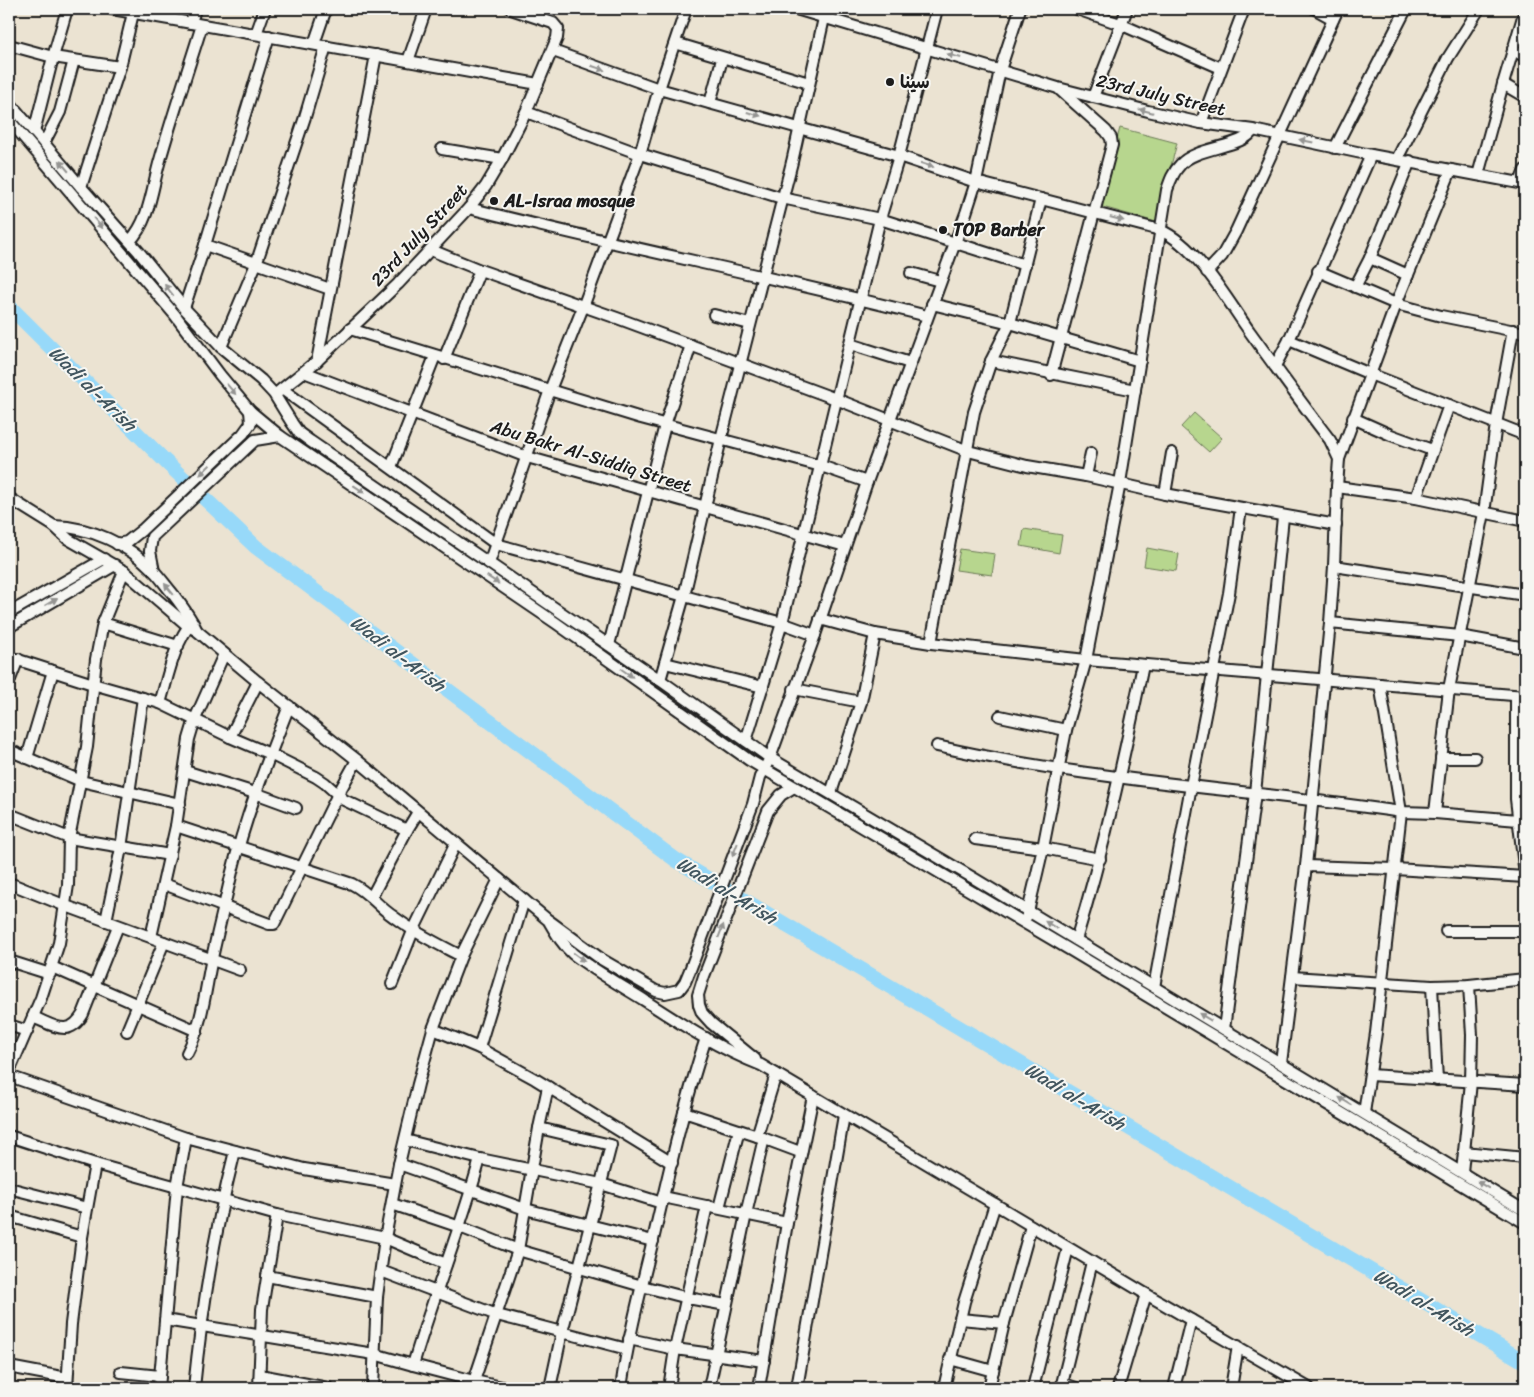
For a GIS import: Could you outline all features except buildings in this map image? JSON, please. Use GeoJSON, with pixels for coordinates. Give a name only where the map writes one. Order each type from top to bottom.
{"type":"FeatureCollection","features":[{"type":"Feature","properties":{"kind":"street"},"geometry":{"type":"LineString","coordinates":[[34,132],[67,9]]}},
{"type":"Feature","properties":{"kind":"street"},"geometry":{"type":"LineString","coordinates":[[112,9],[134,10],[191,23],[538,84]]}},
{"type":"Feature","properties":{"kind":"street"},"geometry":{"type":"LineString","coordinates":[[191,23],[195,9]]}},
{"type":"Feature","properties":{"kind":"street"},"geometry":{"type":"LineString","coordinates":[[256,34],[265,9]]}},
{"type":"Feature","properties":{"kind":"street"},"geometry":{"type":"LineString","coordinates":[[314,44],[326,9]]}},
{"type":"Feature","properties":{"kind":"street"},"geometry":{"type":"LineString","coordinates":[[408,62],[426,9]]}},
{"type":"Feature","properties":{"kind":"street","name":"23rd July Street"},"geometry":{"type":"LineString","coordinates":[[278,392],[317,361],[431,250],[486,186],[526,112],[557,38],[558,29],[552,23],[511,9]]}},
{"type":"Feature","properties":{"kind":"street"},"geometry":{"type":"LineString","coordinates":[[489,563],[550,390],[640,154],[659,89],[686,9]]}},
{"type":"Feature","properties":{"kind":"street","name":"23rd July Street"},"geometry":{"type":"LineString","coordinates":[[796,9],[825,13],[928,48],[1058,88],[1148,111],[1201,123],[1253,130],[1335,148],[1523,184]]}},
{"type":"Feature","properties":{"kind":"street"},"geometry":{"type":"LineString","coordinates":[[746,741],[782,623],[880,219],[899,156],[937,9]]}},
{"type":"Feature","properties":{"kind":"street"},"geometry":{"type":"LineString","coordinates":[[9,498],[54,526],[68,539],[120,568],[258,682],[357,760],[548,920],[601,959],[656,991],[665,993],[679,990],[690,970],[753,804],[756,789],[770,758],[815,635],[889,419],[955,243],[976,182],[1000,70],[1020,9]]}},
{"type":"Feature","properties":{"kind":"street"},"geometry":{"type":"LineString","coordinates":[[1077,9],[1120,24],[1221,68]]}},
{"type":"Feature","properties":{"kind":"street"},"geometry":{"type":"LineString","coordinates":[[1093,97],[1126,9]]}},
{"type":"Feature","properties":{"kind":"street"},"geometry":{"type":"LineString","coordinates":[[1201,123],[1244,9]]}},
{"type":"Feature","properties":{"kind":"street"},"geometry":{"type":"LineString","coordinates":[[1315,9],[1333,19]]}},
{"type":"Feature","properties":{"kind":"street"},"geometry":{"type":"LineString","coordinates":[[1207,272],[1222,256],[1230,242],[1338,9]]}},
{"type":"Feature","properties":{"kind":"street"},"geometry":{"type":"LineString","coordinates":[[1335,148],[1406,9]]}},
{"type":"Feature","properties":{"kind":"street"},"geometry":{"type":"LineString","coordinates":[[1397,159],[1440,73],[1479,9]]}},
{"type":"Feature","properties":{"kind":"street"},"geometry":{"type":"LineString","coordinates":[[81,187],[120,67],[134,10]]}},
{"type":"Feature","properties":{"kind":"street"},"geometry":{"type":"LineString","coordinates":[[1478,175],[1525,10]]}},
{"type":"Feature","properties":{"kind":"street"},"geometry":{"type":"LineString","coordinates":[[660,680],[684,596],[721,439],[800,127],[825,13]]}},
{"type":"Feature","properties":{"kind":"street"},"geometry":{"type":"LineString","coordinates":[[130,241],[138,231],[145,216],[160,160],[202,25]]}},
{"type":"Feature","properties":{"kind":"street"},"geometry":{"type":"LineString","coordinates":[[184,308],[269,36]]}},
{"type":"Feature","properties":{"kind":"street"},"geometry":{"type":"LineString","coordinates":[[674,43],[809,83]]}},
{"type":"Feature","properties":{"kind":"street"},"geometry":{"type":"LineString","coordinates":[[9,46],[53,57],[120,67]]}},
{"type":"Feature","properties":{"kind":"street"},"geometry":{"type":"LineString","coordinates":[[201,351],[217,343],[256,264],[305,117],[326,46]]}},
{"type":"Feature","properties":{"kind":"street"},"geometry":{"type":"LineString","coordinates":[[1513,49],[1525,57]]}},
{"type":"Feature","properties":{"kind":"street"},"geometry":{"type":"LineString","coordinates":[[552,51],[659,89],[899,156],[976,182],[1160,230],[1179,241],[1207,272],[1330,440],[1340,459]]}},
{"type":"Feature","properties":{"kind":"street"},"geometry":{"type":"LineString","coordinates":[[317,361],[376,55]]}},
{"type":"Feature","properties":{"kind":"street"},"geometry":{"type":"LineString","coordinates":[[710,103],[722,58]]}},
{"type":"Feature","properties":{"kind":"street"},"geometry":{"type":"LineString","coordinates":[[44,143],[60,112],[74,60]]}},
{"type":"Feature","properties":{"kind":"street"},"geometry":{"type":"LineString","coordinates":[[1503,84],[1525,97]]}},
{"type":"Feature","properties":{"kind":"street"},"geometry":{"type":"LineString","coordinates":[[1051,374],[1112,152],[1112,138],[1058,88]]}},
{"type":"Feature","properties":{"kind":"street"},"geometry":{"type":"LineString","coordinates":[[9,102],[11,116],[176,315],[220,375],[250,411],[280,436],[547,618],[749,760],[1525,1223]]}},
{"type":"Feature","properties":{"kind":"street"},"geometry":{"type":"LineString","coordinates":[[526,112],[640,154],[782,198],[880,219],[1025,265]]}},
{"type":"Feature","properties":{"kind":"street"},"geometry":{"type":"LineString","coordinates":[[11,116],[34,132],[44,143],[130,241],[184,308],[217,343],[260,380],[390,467],[496,544],[782,623],[815,635]]}},
{"type":"Feature","properties":{"kind":"street"},"geometry":{"type":"LineString","coordinates":[[1024,924],[1029,911],[1043,848],[1066,730],[1086,660],[1120,483],[1167,190],[1180,164],[1192,155],[1247,138],[1253,130]]}},
{"type":"Feature","properties":{"kind":"street"},"geometry":{"type":"LineString","coordinates":[[442,149],[502,159]]}},
{"type":"Feature","properties":{"kind":"street"},"geometry":{"type":"LineString","coordinates":[[1275,366],[1289,340],[1371,155]]}},
{"type":"Feature","properties":{"kind":"street"},"geometry":{"type":"LineString","coordinates":[[1355,287],[1370,258],[1410,162]]}},
{"type":"Feature","properties":{"kind":"street"},"geometry":{"type":"LineString","coordinates":[[1281,1063],[1306,866],[1325,681],[1334,566],[1336,487],[1340,459],[1353,418],[1396,304],[1451,170]]}},
{"type":"Feature","properties":{"kind":"street"},"geometry":{"type":"LineString","coordinates":[[1523,184],[1525,170]]}},
{"type":"Feature","properties":{"kind":"street"},"geometry":{"type":"LineString","coordinates":[[931,643],[974,412],[991,361],[1010,323],[1041,199]]}},
{"type":"Feature","properties":{"kind":"street"},"geometry":{"type":"LineString","coordinates":[[469,208],[927,316]]}},
{"type":"Feature","properties":{"kind":"street"},"geometry":{"type":"LineString","coordinates":[[205,245],[330,289]]}},
{"type":"Feature","properties":{"kind":"street"},"geometry":{"type":"LineString","coordinates":[[431,250],[480,270],[836,399],[968,451],[1027,466],[1086,476],[1165,494],[1283,517],[1336,525]]}},
{"type":"Feature","properties":{"kind":"street"},"geometry":{"type":"LineString","coordinates":[[128,259],[139,252]]}},
{"type":"Feature","properties":{"kind":"street"},"geometry":{"type":"LineString","coordinates":[[1370,258],[1408,276]]}},
{"type":"Feature","properties":{"kind":"street"},"geometry":{"type":"LineString","coordinates":[[390,467],[412,414],[480,270]]}},
{"type":"Feature","properties":{"kind":"street"},"geometry":{"type":"LineString","coordinates":[[1318,271],[1396,304],[1441,316],[1525,333]]}},
{"type":"Feature","properties":{"kind":"street"},"geometry":{"type":"LineString","coordinates":[[911,273],[940,281]]}},
{"type":"Feature","properties":{"kind":"street"},"geometry":{"type":"LineString","coordinates":[[932,304],[1010,323],[1140,361]]}},
{"type":"Feature","properties":{"kind":"street"},"geometry":{"type":"LineString","coordinates":[[714,314],[750,324]]}},
{"type":"Feature","properties":{"kind":"street"},"geometry":{"type":"LineString","coordinates":[[350,329],[440,358],[665,425],[821,466],[867,482]]}},
{"type":"Feature","properties":{"kind":"street"},"geometry":{"type":"LineString","coordinates":[[1435,813],[1449,689],[1484,513],[1496,424],[1512,330]]}},
{"type":"Feature","properties":{"kind":"street"},"geometry":{"type":"LineString","coordinates":[[1289,340],[1525,435]]}},
{"type":"Feature","properties":{"kind":"street"},"geometry":{"type":"LineString","coordinates":[[850,344],[910,363]]}},
{"type":"Feature","properties":{"kind":"street"},"geometry":{"type":"LineString","coordinates":[[609,645],[665,425],[691,345]]}},
{"type":"Feature","properties":{"kind":"street"},"geometry":{"type":"LineString","coordinates":[[991,361],[1135,390]]}},
{"type":"Feature","properties":{"kind":"street","name":"Abu Bakr Al-Siddiq Street"},"geometry":{"type":"LineString","coordinates":[[304,372],[527,457],[845,546]]}},
{"type":"Feature","properties":{"kind":"street"},"geometry":{"type":"LineString","coordinates":[[278,392],[292,424],[305,437],[660,680],[770,758],[1029,911],[1525,1211]]}},
{"type":"Feature","properties":{"kind":"street"},"geometry":{"type":"LineString","coordinates":[[1416,498],[1449,404]]}},
{"type":"Feature","properties":{"kind":"street"},"geometry":{"type":"LineString","coordinates":[[117,544],[127,542],[142,530],[240,437],[251,423],[250,411]]}},
{"type":"Feature","properties":{"kind":"street"},"geometry":{"type":"LineString","coordinates":[[1353,418],[1391,436],[1432,450]]}},
{"type":"Feature","properties":{"kind":"street"},"geometry":{"type":"LineString","coordinates":[[154,570],[150,547],[152,537],[255,440],[280,436]]}},
{"type":"Feature","properties":{"kind":"street"},"geometry":{"type":"LineString","coordinates":[[1086,476],[1091,453]]}},
{"type":"Feature","properties":{"kind":"street"},"geometry":{"type":"LineString","coordinates":[[1165,494],[1172,453]]}},
{"type":"Feature","properties":{"kind":"street"},"geometry":{"type":"LineString","coordinates":[[1336,487],[1416,498],[1525,521]]}},
{"type":"Feature","properties":{"kind":"street"},"geometry":{"type":"LineString","coordinates":[[1154,987],[1229,593],[1241,508]]}},
{"type":"Feature","properties":{"kind":"street"},"geometry":{"type":"LineString","coordinates":[[1224,1029],[1255,793],[1283,517]]}},
{"type":"Feature","properties":{"kind":"street"},"geometry":{"type":"LineString","coordinates":[[54,526],[79,529],[117,544],[136,556],[154,570],[180,602],[192,626]]}},
{"type":"Feature","properties":{"kind":"street"},"geometry":{"type":"LineString","coordinates":[[9,613],[104,559]]}},
{"type":"Feature","properties":{"kind":"street"},"geometry":{"type":"LineString","coordinates":[[1334,566],[1470,585],[1525,595]]}},
{"type":"Feature","properties":{"kind":"street"},"geometry":{"type":"LineString","coordinates":[[120,568],[103,623],[96,659],[87,747],[69,838],[68,885],[59,943],[33,1018],[9,1070],[186,1138],[304,1169],[395,1184]]}},
{"type":"Feature","properties":{"kind":"street"},"geometry":{"type":"LineString","coordinates":[[9,627],[120,568]]}},
{"type":"Feature","properties":{"kind":"street"},"geometry":{"type":"LineString","coordinates":[[820,619],[875,634],[931,643],[1086,660],[1521,696],[1518,820],[1525,876],[1306,866]]}},
{"type":"Feature","properties":{"kind":"street"},"geometry":{"type":"LineString","coordinates":[[103,623],[178,646]]}},
{"type":"Feature","properties":{"kind":"street"},"geometry":{"type":"LineString","coordinates":[[1330,623],[1460,636],[1525,648]]}},
{"type":"Feature","properties":{"kind":"street"},"geometry":{"type":"LineString","coordinates":[[160,703],[178,646],[192,626]]}},
{"type":"Feature","properties":{"kind":"street"},"geometry":{"type":"LineString","coordinates":[[831,793],[860,702],[875,634]]}},
{"type":"Feature","properties":{"kind":"street"},"geometry":{"type":"LineString","coordinates":[[151,938],[176,826],[189,739],[195,719],[224,654]]}},
{"type":"Feature","properties":{"kind":"street"},"geometry":{"type":"LineString","coordinates":[[9,682],[13,658],[160,703],[270,754],[322,781],[337,796],[407,830]]}},
{"type":"Feature","properties":{"kind":"street"},"geometry":{"type":"LineString","coordinates":[[665,663],[763,687]]}},
{"type":"Feature","properties":{"kind":"street"},"geometry":{"type":"LineString","coordinates":[[1076,940],[1100,859],[1120,776],[1143,665]]}},
{"type":"Feature","properties":{"kind":"street"},"geometry":{"type":"LineString","coordinates":[[27,758],[53,671]]}},
{"type":"Feature","properties":{"kind":"street"},"geometry":{"type":"LineString","coordinates":[[230,737],[258,682]]}},
{"type":"Feature","properties":{"kind":"street"},"geometry":{"type":"LineString","coordinates":[[1364,1113],[1402,812],[1380,684]]}},
{"type":"Feature","properties":{"kind":"street"},"geometry":{"type":"LineString","coordinates":[[794,689],[860,702]]}},
{"type":"Feature","properties":{"kind":"street"},"geometry":{"type":"LineString","coordinates":[[106,922],[120,848],[143,698]]}},
{"type":"Feature","properties":{"kind":"street"},"geometry":{"type":"LineString","coordinates":[[186,1053],[197,1032],[203,1011],[212,959],[239,847],[255,793],[289,706]]}},
{"type":"Feature","properties":{"kind":"street"},"geometry":{"type":"LineString","coordinates":[[1000,716],[1066,730]]}},
{"type":"Feature","properties":{"kind":"street"},"geometry":{"type":"LineString","coordinates":[[937,746],[1058,768],[1191,786],[1402,812],[1518,820]]}},
{"type":"Feature","properties":{"kind":"street"},"geometry":{"type":"LineString","coordinates":[[9,750],[81,781],[180,804]]}},
{"type":"Feature","properties":{"kind":"street"},"geometry":{"type":"LineString","coordinates":[[1441,758],[1475,758]]}},
{"type":"Feature","properties":{"kind":"street"},"geometry":{"type":"LineString","coordinates":[[164,884],[269,924],[274,924],[301,867],[357,760]]}},
{"type":"Feature","properties":{"kind":"street"},"geometry":{"type":"LineString","coordinates":[[185,771],[296,808]]}},
{"type":"Feature","properties":{"kind":"street"},"geometry":{"type":"LineString","coordinates":[[761,1065],[711,1023],[702,1013],[698,1005],[698,995],[768,811],[782,795],[794,787]]}},
{"type":"Feature","properties":{"kind":"street"},"geometry":{"type":"LineString","coordinates":[[372,896],[418,812]]}},
{"type":"Feature","properties":{"kind":"street"},"geometry":{"type":"LineString","coordinates":[[9,814],[69,838],[170,855]]}},
{"type":"Feature","properties":{"kind":"street"},"geometry":{"type":"LineString","coordinates":[[176,826],[352,884],[372,896],[381,908],[413,930],[461,956]]}},
{"type":"Feature","properties":{"kind":"street"},"geometry":{"type":"LineString","coordinates":[[975,839],[1043,848],[1100,859]]}},
{"type":"Feature","properties":{"kind":"street"},"geometry":{"type":"LineString","coordinates":[[392,984],[413,930],[456,843]]}},
{"type":"Feature","properties":{"kind":"street"},"geometry":{"type":"LineString","coordinates":[[373,1388],[377,1297],[385,1238],[404,1140],[433,1029],[461,956],[499,879]]}},
{"type":"Feature","properties":{"kind":"street"},"geometry":{"type":"LineString","coordinates":[[9,883],[106,922],[240,970]]}},
{"type":"Feature","properties":{"kind":"street"},"geometry":{"type":"LineString","coordinates":[[479,1048],[524,900]]}},
{"type":"Feature","properties":{"kind":"street"},"geometry":{"type":"LineString","coordinates":[[548,920],[560,941],[572,953],[706,1038],[761,1065],[1146,1294],[1310,1388]]}},
{"type":"Feature","properties":{"kind":"street"},"geometry":{"type":"LineString","coordinates":[[33,1018],[61,1028],[74,1026],[83,1014],[118,926]]}},
{"type":"Feature","properties":{"kind":"street"},"geometry":{"type":"LineString","coordinates":[[1446,931],[1525,931]]}},
{"type":"Feature","properties":{"kind":"street"},"geometry":{"type":"LineString","coordinates":[[127,1031],[164,942]]}},
{"type":"Feature","properties":{"kind":"street"},"geometry":{"type":"LineString","coordinates":[[10,965],[51,970],[94,986],[197,1032]]}},
{"type":"Feature","properties":{"kind":"street"},"geometry":{"type":"LineString","coordinates":[[1292,977],[1432,986],[1469,985],[1525,979]]}},
{"type":"Feature","properties":{"kind":"street"},"geometry":{"type":"LineString","coordinates":[[1462,1172],[1471,1082],[1472,1035],[1469,985]]}},
{"type":"Feature","properties":{"kind":"street"},"geometry":{"type":"LineString","coordinates":[[1432,986],[1436,1080]]}},
{"type":"Feature","properties":{"kind":"street"},"geometry":{"type":"LineString","coordinates":[[9,1025],[27,1031]]}},
{"type":"Feature","properties":{"kind":"street"},"geometry":{"type":"LineString","coordinates":[[433,1029],[479,1048],[548,1087],[672,1163]]}},
{"type":"Feature","properties":{"kind":"street"},"geometry":{"type":"LineString","coordinates":[[621,1388],[628,1344],[662,1200],[684,1112],[706,1038]]}},
{"type":"Feature","properties":{"kind":"street"},"geometry":{"type":"LineString","coordinates":[[709,1388],[761,1137],[776,1074]]}},
{"type":"Feature","properties":{"kind":"street"},"geometry":{"type":"LineString","coordinates":[[1370,1075],[1525,1085]]}},
{"type":"Feature","properties":{"kind":"street"},"geometry":{"type":"LineString","coordinates":[[474,1381],[518,1250],[531,1170],[548,1087]]}},
{"type":"Feature","properties":{"kind":"street"},"geometry":{"type":"LineString","coordinates":[[759,1388],[800,1152],[813,1096]]}},
{"type":"Feature","properties":{"kind":"street"},"geometry":{"type":"LineString","coordinates":[[684,1112],[800,1152]]}},
{"type":"Feature","properties":{"kind":"street"},"geometry":{"type":"LineString","coordinates":[[797,1388],[844,1114]]}},
{"type":"Feature","properties":{"kind":"street"},"geometry":{"type":"LineString","coordinates":[[539,1128],[612,1145]]}},
{"type":"Feature","properties":{"kind":"street"},"geometry":{"type":"LineString","coordinates":[[550,1388],[562,1332],[616,1128]]}},
{"type":"Feature","properties":{"kind":"street"},"geometry":{"type":"LineString","coordinates":[[719,1208],[739,1130]]}},
{"type":"Feature","properties":{"kind":"street"},"geometry":{"type":"LineString","coordinates":[[9,1136],[95,1164],[277,1215],[385,1238],[446,1264]]}},
{"type":"Feature","properties":{"kind":"street"},"geometry":{"type":"LineString","coordinates":[[159,1388],[177,1187],[186,1138]]}},
{"type":"Feature","properties":{"kind":"street"},"geometry":{"type":"LineString","coordinates":[[404,1140],[480,1159],[601,1184],[662,1200],[719,1208],[787,1223]]}},
{"type":"Feature","properties":{"kind":"street"},"geometry":{"type":"LineString","coordinates":[[194,1388],[200,1326],[222,1199],[235,1151]]}},
{"type":"Feature","properties":{"kind":"street"},"geometry":{"type":"LineString","coordinates":[[1464,1152],[1525,1158]]}},
{"type":"Feature","properties":{"kind":"street"},"geometry":{"type":"LineString","coordinates":[[413,1365],[436,1292],[460,1227],[480,1159]]}},
{"type":"Feature","properties":{"kind":"street"},"geometry":{"type":"LineString","coordinates":[[9,1368],[67,1383],[71,1324],[82,1237],[95,1164]]}},
{"type":"Feature","properties":{"kind":"street"},"geometry":{"type":"LineString","coordinates":[[399,1164],[525,1209],[653,1241]]}},
{"type":"Feature","properties":{"kind":"street"},"geometry":{"type":"LineString","coordinates":[[9,1188],[87,1208]]}},
{"type":"Feature","properties":{"kind":"street"},"geometry":{"type":"LineString","coordinates":[[392,1204],[460,1227],[518,1250],[642,1286],[688,1298],[726,1305]]}},
{"type":"Feature","properties":{"kind":"street"},"geometry":{"type":"LineString","coordinates":[[944,1388],[960,1319],[995,1204]]}},
{"type":"Feature","properties":{"kind":"street"},"geometry":{"type":"LineString","coordinates":[[669,1388],[708,1206]]}},
{"type":"Feature","properties":{"kind":"street"},"geometry":{"type":"LineString","coordinates":[[259,1388],[262,1309],[277,1215]]}},
{"type":"Feature","properties":{"kind":"street"},"geometry":{"type":"LineString","coordinates":[[9,1216],[82,1237]]}},
{"type":"Feature","properties":{"kind":"street"},"geometry":{"type":"LineString","coordinates":[[989,1388],[1004,1323],[1031,1226]]}},
{"type":"Feature","properties":{"kind":"street"},"geometry":{"type":"LineString","coordinates":[[1034,1388],[1068,1248]]}},
{"type":"Feature","properties":{"kind":"street"},"geometry":{"type":"LineString","coordinates":[[1076,1388],[1061,1386],[1092,1262]]}},
{"type":"Feature","properties":{"kind":"street"},"geometry":{"type":"LineString","coordinates":[[381,1270],[497,1315],[562,1332],[628,1344],[764,1360]]}},
{"type":"Feature","properties":{"kind":"street"},"geometry":{"type":"LineString","coordinates":[[267,1276],[377,1297]]}},
{"type":"Feature","properties":{"kind":"street"},"geometry":{"type":"LineString","coordinates":[[1118,1388],[1146,1294]]}},
{"type":"Feature","properties":{"kind":"street"},"geometry":{"type":"LineString","coordinates":[[960,1319],[1004,1323]]}},
{"type":"Feature","properties":{"kind":"street"},"geometry":{"type":"LineString","coordinates":[[165,1320],[374,1354],[507,1388]]}},
{"type":"Feature","properties":{"kind":"street"},"geometry":{"type":"LineString","coordinates":[[1174,1388],[1191,1320]]}},
{"type":"Feature","properties":{"kind":"street"},"geometry":{"type":"LineString","coordinates":[[1231,1388],[1238,1346]]}},
{"type":"Feature","properties":{"kind":"street"},"geometry":{"type":"LineString","coordinates":[[950,1359],[993,1371]]}},
{"type":"Feature","properties":{"kind":"street"},"geometry":{"type":"LineString","coordinates":[[121,1372],[160,1376]]}},
{"type":"Feature","properties":{"kind":"street"},"geometry":{"type":"LineString","coordinates":[[260,1375],[328,1388]]}},
{"type":"Feature","properties":{"kind":"green space"},"geometry":{"type":"Polygon","coordinates":[[[1120,128],[1177,143],[1156,222],[1099,206],[1120,128]]]}},
{"type":"Feature","properties":{"kind":"green space"},"geometry":{"type":"Polygon","coordinates":[[[1194,413],[1222,438],[1209,452],[1181,427],[1194,413]]]}},
{"type":"Feature","properties":{"kind":"green space"},"geometry":{"type":"Polygon","coordinates":[[[1024,529],[1062,535],[1059,553],[1021,546],[1024,529]]]}},
{"type":"Feature","properties":{"kind":"green space"},"geometry":{"type":"Polygon","coordinates":[[[1147,548],[1179,554],[1176,571],[1144,566],[1147,548]]]}},
{"type":"Feature","properties":{"kind":"green space"},"geometry":{"type":"Polygon","coordinates":[[[960,549],[995,554],[992,575],[956,570],[960,549]]]}},
{"type":"Feature","properties":{"kind":"waterway","name":"Wadi al-Arish"},"geometry":{"type":"LineString","coordinates":[[9,306],[166,462],[256,547],[676,860],[1525,1362]]}},
{"type":"Feature","properties":{"kind":"place","name":"سينا"},"geometry":{"type":"Point","coordinates":[890,82]}},
{"type":"Feature","properties":{"kind":"place","name":"AL-Israa mosque"},"geometry":{"type":"Point","coordinates":[494,201]}},
{"type":"Feature","properties":{"kind":"place","name":"TOP Barber"},"geometry":{"type":"Point","coordinates":[943,230]}}]}
